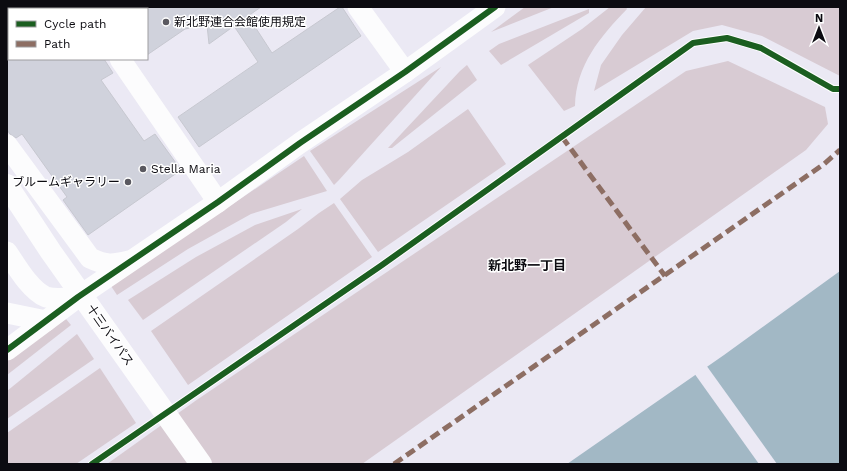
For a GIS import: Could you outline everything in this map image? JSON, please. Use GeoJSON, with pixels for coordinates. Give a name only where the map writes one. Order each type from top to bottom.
{"type":"FeatureCollection","features":[{"type":"Feature","properties":{"kind":"highway","name":"十三バイパス"},"geometry":{"type":"LineString","coordinates":[[7,185],[51,252],[201,464]]}},
{"type":"Feature","properties":{"kind":"highway"},"geometry":{"type":"LineString","coordinates":[[7,210],[51,252]]}},
{"type":"Feature","properties":{"kind":"street"},"geometry":{"type":"LineString","coordinates":[[358,7],[404,72]]}},
{"type":"Feature","properties":{"kind":"street"},"geometry":{"type":"LineString","coordinates":[[7,350],[78,297],[218,202],[495,7]]}},
{"type":"Feature","properties":{"kind":"street"},"geometry":{"type":"LineString","coordinates":[[121,60],[218,202]]}},
{"type":"Feature","properties":{"kind":"street"},"geometry":{"type":"LineString","coordinates":[[10,156],[90,258],[102,264],[114,264],[132,260]]}},
{"type":"Feature","properties":{"kind":"street"},"geometry":{"type":"LineString","coordinates":[[7,252],[34,290],[47,297],[78,297]]}},
{"type":"Feature","properties":{"kind":"street"},"geometry":{"type":"LineString","coordinates":[[7,313],[46,321]]}},
{"type":"Feature","properties":{"kind":"shaded area"},"geometry":{"type":"Polygon","coordinates":[[[525,7],[554,7],[491,32],[525,7]]]}},
{"type":"Feature","properties":{"kind":"shaded area"},"geometry":{"type":"Polygon","coordinates":[[[610,7],[626,7],[627,9],[599,41],[591,53],[580,77],[576,91],[575,106],[564,111],[528,65],[582,29],[610,7]]]}},
{"type":"Feature","properties":{"kind":"shaded area"},"geometry":{"type":"Polygon","coordinates":[[[646,7],[840,7],[840,76],[762,36],[722,25],[693,31],[594,91],[601,65],[622,35],[646,7]]]}},
{"type":"Feature","properties":{"kind":"shaded area"},"geometry":{"type":"Polygon","coordinates":[[[589,9],[589,13],[501,65],[489,51],[499,44],[589,9]]]}},
{"type":"Feature","properties":{"kind":"shaded area"},"geometry":{"type":"Polygon","coordinates":[[[728,61],[825,107],[828,124],[806,150],[362,464],[107,464],[198,399],[686,71],[728,61]]]}},
{"type":"Feature","properties":{"kind":"shaded area"},"geometry":{"type":"Polygon","coordinates":[[[467,65],[477,80],[392,148],[388,148],[460,71],[467,65]]]}},
{"type":"Feature","properties":{"kind":"shaded area"},"geometry":{"type":"Polygon","coordinates":[[[441,67],[339,180],[334,185],[310,151],[441,67]]]}},
{"type":"Feature","properties":{"kind":"shaded area"},"geometry":{"type":"Polygon","coordinates":[[[468,109],[506,164],[378,252],[340,199],[362,180],[408,152],[468,109]]]}},
{"type":"Feature","properties":{"kind":"shaded area"},"geometry":{"type":"Polygon","coordinates":[[[304,156],[327,191],[251,214],[188,249],[117,295],[111,286],[304,156]]]}},
{"type":"Feature","properties":{"kind":"shaded area"},"geometry":{"type":"Polygon","coordinates":[[[334,203],[372,257],[188,385],[151,331],[334,203]]]}},
{"type":"Feature","properties":{"kind":"shaded area"},"geometry":{"type":"Polygon","coordinates":[[[302,209],[286,222],[143,320],[128,300],[196,257],[255,225],[302,209]]]}},
{"type":"Feature","properties":{"kind":"shaded area"},"geometry":{"type":"Polygon","coordinates":[[[66,319],[71,325],[7,375],[7,360],[66,319]]]}},
{"type":"Feature","properties":{"kind":"shaded area"},"geometry":{"type":"Polygon","coordinates":[[[77,334],[94,359],[7,419],[7,391],[77,334]]]}},
{"type":"Feature","properties":{"kind":"shaded area"},"geometry":{"type":"Polygon","coordinates":[[[100,368],[136,423],[76,464],[7,464],[7,433],[100,368]]]}},
{"type":"Feature","properties":{"kind":"water"},"geometry":{"type":"Polygon","coordinates":[[[840,271],[840,464],[567,464],[724,355],[840,271]]]}},
{"type":"Feature","properties":{"kind":"pier"},"geometry":{"type":"Polygon","coordinates":[[[706,365],[777,464],[759,464],[694,373],[706,365]]]}},
{"type":"Feature","properties":{"kind":"building"},"geometry":{"type":"Polygon","coordinates":[[[261,7],[248,16],[272,53],[340,7],[342,7],[361,36],[199,147],[178,117],[258,62],[234,26],[209,44],[207,25],[185,29],[148,54],[147,8],[261,7]]]}},
{"type":"Feature","properties":{"kind":"building"},"geometry":{"type":"Polygon","coordinates":[[[7,59],[105,60],[113,73],[101,80],[144,141],[155,134],[181,170],[88,235],[63,200],[67,197],[22,134],[16,138],[7,130],[7,59]]]}},
{"type":"Feature","properties":{"kind":"marked path"},"geometry":{"type":"LineString","coordinates":[[562,137],[665,276]]}},
{"type":"Feature","properties":{"kind":"marked path"},"geometry":{"type":"LineString","coordinates":[[394,464],[824,164],[840,150]]}},
{"type":"Feature","properties":{"kind":"cycle path"},"geometry":{"type":"LineString","coordinates":[[7,350],[78,297],[405,72],[495,7]]}},
{"type":"Feature","properties":{"kind":"cycle path"},"geometry":{"type":"LineString","coordinates":[[92,464],[382,265],[693,43],[727,38],[761,48],[833,89],[840,89]]}},
{"type":"Feature","properties":{"kind":"place","name":"新北野連合会館使用規定"},"geometry":{"type":"Point","coordinates":[166,22]}},
{"type":"Feature","properties":{"kind":"place","name":"Stella Maria"},"geometry":{"type":"Point","coordinates":[143,169]}},
{"type":"Feature","properties":{"kind":"place","name":"ブルームギャラリー"},"geometry":{"type":"Point","coordinates":[128,182]}},
{"type":"Feature","properties":{"kind":"district","name":"新北野一丁目"},"geometry":{"type":"Point","coordinates":[527,265]}}]}
